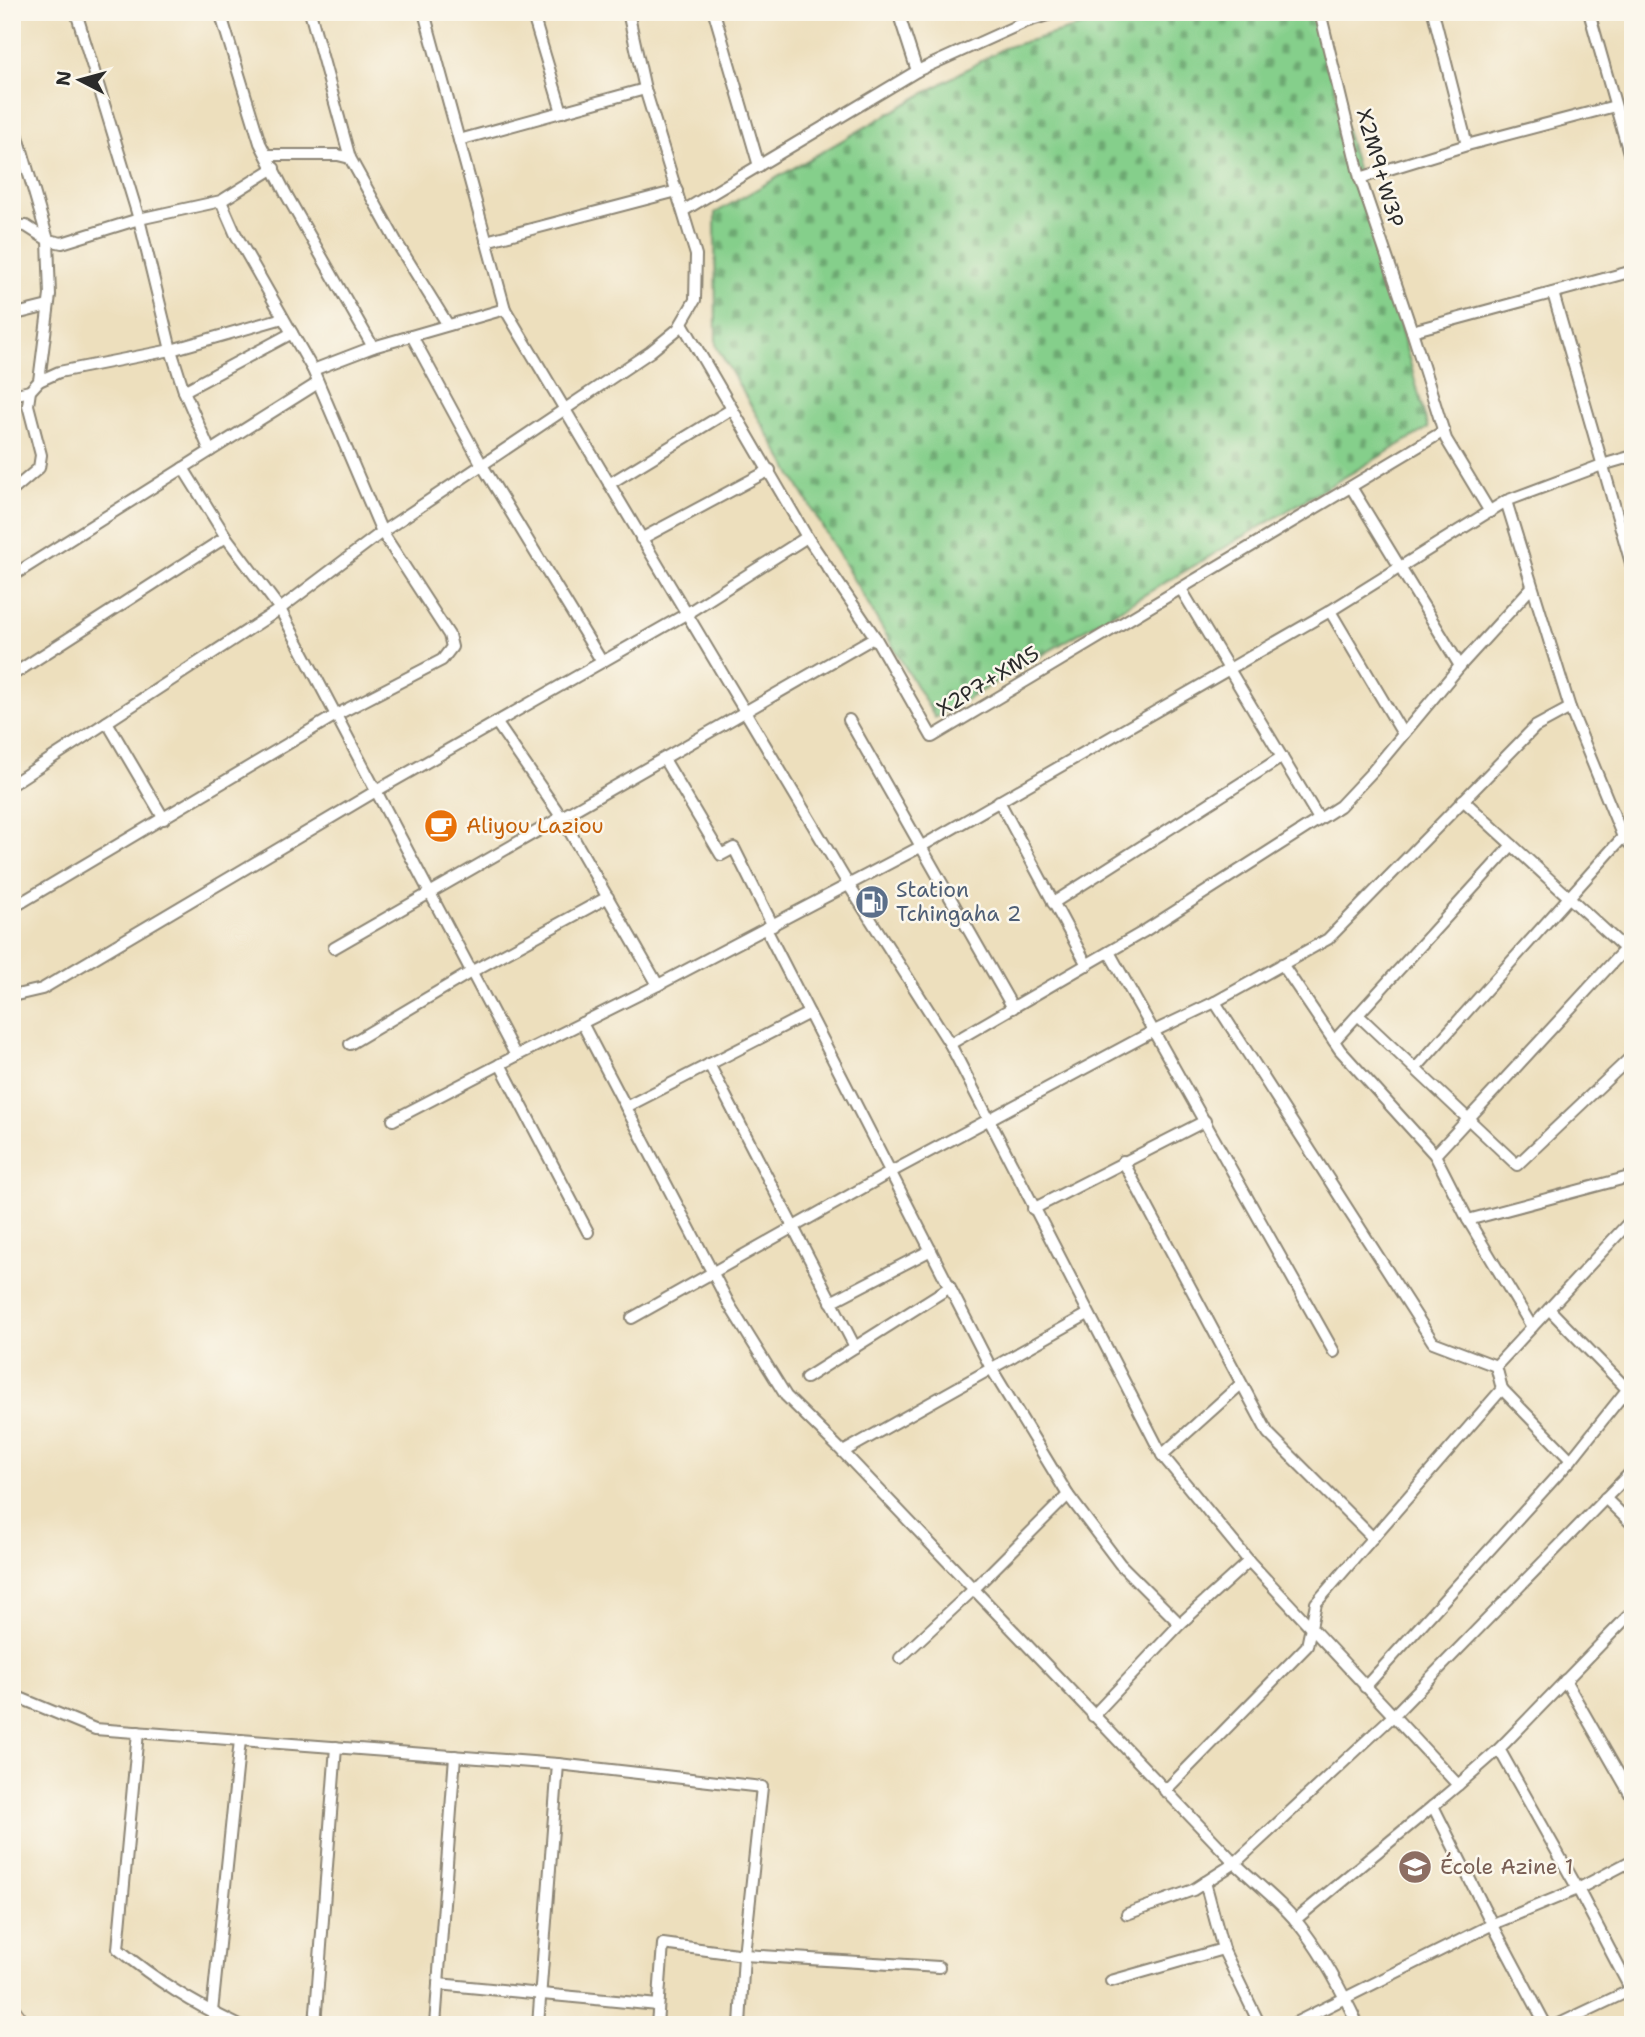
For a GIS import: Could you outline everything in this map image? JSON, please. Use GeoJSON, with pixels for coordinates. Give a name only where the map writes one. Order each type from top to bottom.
{"type":"FeatureCollection","features":[{"type":"Feature","properties":{"kind":"main road"},"geometry":{"type":"LineString","coordinates":[[12,2010],[23,2025]]}},
{"type":"Feature","properties":{"kind":"street"},"geometry":{"type":"LineString","coordinates":[[76,12],[139,219],[171,350],[184,391],[210,451]]}},
{"type":"Feature","properties":{"kind":"street"},"geometry":{"type":"LineString","coordinates":[[220,12],[260,143],[373,347]]}},
{"type":"Feature","properties":{"kind":"street"},"geometry":{"type":"LineString","coordinates":[[310,12],[350,158],[397,243],[448,325]]}},
{"type":"Feature","properties":{"kind":"street"},"geometry":{"type":"LineString","coordinates":[[424,12],[505,309],[848,884],[950,1044],[1161,1455],[1249,1561],[1310,1629],[1458,1785]]}},
{"type":"Feature","properties":{"kind":"street"},"geometry":{"type":"LineString","coordinates":[[532,12],[562,112]]}},
{"type":"Feature","properties":{"kind":"street"},"geometry":{"type":"LineString","coordinates":[[12,784],[280,609],[382,532],[650,352],[678,329],[695,300],[695,256],[645,89],[628,12]]}},
{"type":"Feature","properties":{"kind":"street"},"geometry":{"type":"LineString","coordinates":[[714,12],[759,166]]}},
{"type":"Feature","properties":{"kind":"street"},"geometry":{"type":"LineString","coordinates":[[898,12],[917,71]]}},
{"type":"Feature","properties":{"kind":"street"},"geometry":{"type":"LineString","coordinates":[[683,211],[917,71],[1026,22],[1057,12]]}},
{"type":"Feature","properties":{"kind":"street","name":"X2M9+W3P"},"geometry":{"type":"LineString","coordinates":[[1320,12],[1360,178],[1446,439],[1490,512]]}},
{"type":"Feature","properties":{"kind":"street"},"geometry":{"type":"LineString","coordinates":[[1433,12],[1468,145]]}},
{"type":"Feature","properties":{"kind":"street"},"geometry":{"type":"LineString","coordinates":[[1589,12],[1633,167]]}},
{"type":"Feature","properties":{"kind":"street"},"geometry":{"type":"LineString","coordinates":[[459,141],[645,89]]}},
{"type":"Feature","properties":{"kind":"street"},"geometry":{"type":"LineString","coordinates":[[1360,178],[1468,145],[1615,106]]}},
{"type":"Feature","properties":{"kind":"street"},"geometry":{"type":"LineString","coordinates":[[12,116],[48,240],[51,278],[39,381]]}},
{"type":"Feature","properties":{"kind":"street"},"geometry":{"type":"LineString","coordinates":[[267,155],[338,155],[350,158]]}},
{"type":"Feature","properties":{"kind":"street"},"geometry":{"type":"LineString","coordinates":[[12,225],[26,226],[48,240],[62,243],[139,219],[221,201],[274,168]]}},
{"type":"Feature","properties":{"kind":"street"},"geometry":{"type":"LineString","coordinates":[[486,241],[677,191]]}},
{"type":"Feature","properties":{"kind":"street"},"geometry":{"type":"LineString","coordinates":[[12,908],[336,715],[442,660],[452,648],[449,635],[382,532],[313,370],[235,233],[221,201]]}},
{"type":"Feature","properties":{"kind":"street"},"geometry":{"type":"LineString","coordinates":[[1412,331],[1633,271]]}},
{"type":"Feature","properties":{"kind":"street"},"geometry":{"type":"LineString","coordinates":[[1553,293],[1633,570]]}},
{"type":"Feature","properties":{"kind":"street"},"geometry":{"type":"LineString","coordinates":[[12,315],[48,306]]}},
{"type":"Feature","properties":{"kind":"street"},"geometry":{"type":"LineString","coordinates":[[313,370],[373,347],[505,309]]}},
{"type":"Feature","properties":{"kind":"street"},"geometry":{"type":"LineString","coordinates":[[12,491],[39,468],[41,455],[28,405],[30,391],[39,381],[60,372],[171,350],[283,318]]}},
{"type":"Feature","properties":{"kind":"street","name":"X2P7+XM5"},"geometry":{"type":"LineString","coordinates":[[682,323],[807,537],[875,637],[932,737],[1444,430]]}},
{"type":"Feature","properties":{"kind":"street"},"geometry":{"type":"LineString","coordinates":[[184,391],[292,333]]}},
{"type":"Feature","properties":{"kind":"street"},"geometry":{"type":"LineString","coordinates":[[412,336],[482,465],[602,662]]}},
{"type":"Feature","properties":{"kind":"street"},"geometry":{"type":"LineString","coordinates":[[12,576],[318,383]]}},
{"type":"Feature","properties":{"kind":"street"},"geometry":{"type":"LineString","coordinates":[[12,395],[30,391]]}},
{"type":"Feature","properties":{"kind":"street"},"geometry":{"type":"LineString","coordinates":[[609,485],[732,409]]}},
{"type":"Feature","properties":{"kind":"street"},"geometry":{"type":"LineString","coordinates":[[393,1120],[769,928],[922,846],[1329,611],[1506,502],[1602,465],[1633,457]]}},
{"type":"Feature","properties":{"kind":"street"},"geometry":{"type":"LineString","coordinates":[[183,468],[226,537],[280,609],[516,1056]]}},
{"type":"Feature","properties":{"kind":"street"},"geometry":{"type":"LineString","coordinates":[[641,539],[770,470]]}},
{"type":"Feature","properties":{"kind":"street"},"geometry":{"type":"LineString","coordinates":[[1351,487],[1460,666]]}},
{"type":"Feature","properties":{"kind":"street"},"geometry":{"type":"LineString","coordinates":[[1506,502],[1570,709],[1623,837],[1633,847]]}},
{"type":"Feature","properties":{"kind":"street"},"geometry":{"type":"LineString","coordinates":[[12,675],[226,537]]}},
{"type":"Feature","properties":{"kind":"street"},"geometry":{"type":"LineString","coordinates":[[12,996],[42,989],[376,791],[686,614],[807,537]]}},
{"type":"Feature","properties":{"kind":"street"},"geometry":{"type":"LineString","coordinates":[[950,1044],[1109,952],[1340,806],[1531,588]]}},
{"type":"Feature","properties":{"kind":"street"},"geometry":{"type":"LineString","coordinates":[[1181,589],[1320,819]]}},
{"type":"Feature","properties":{"kind":"street"},"geometry":{"type":"LineString","coordinates":[[1329,611],[1403,734]]}},
{"type":"Feature","properties":{"kind":"street"},"geometry":{"type":"LineString","coordinates":[[334,948],[875,637]]}},
{"type":"Feature","properties":{"kind":"street"},"geometry":{"type":"LineString","coordinates":[[632,1318],[891,1172],[1328,939],[1535,727],[1570,709]]}},
{"type":"Feature","properties":{"kind":"street"},"geometry":{"type":"LineString","coordinates":[[849,720],[1013,1008]]}},
{"type":"Feature","properties":{"kind":"street"},"geometry":{"type":"LineString","coordinates":[[107,722],[164,819]]}},
{"type":"Feature","properties":{"kind":"street"},"geometry":{"type":"LineString","coordinates":[[496,722],[562,818],[658,985]]}},
{"type":"Feature","properties":{"kind":"street"},"geometry":{"type":"LineString","coordinates":[[1053,903],[1282,757]]}},
{"type":"Feature","properties":{"kind":"street"},"geometry":{"type":"LineString","coordinates":[[664,759],[721,855],[734,848],[809,1013],[991,1368],[1068,1496],[1120,1564],[1180,1624]]}},
{"type":"Feature","properties":{"kind":"street"},"geometry":{"type":"LineString","coordinates":[[1435,1155],[1629,953],[1463,800]]}},
{"type":"Feature","properties":{"kind":"street"},"geometry":{"type":"LineString","coordinates":[[999,801],[1087,965]]}},
{"type":"Feature","properties":{"kind":"street"},"geometry":{"type":"LineString","coordinates":[[1416,1068],[1623,837]]}},
{"type":"Feature","properties":{"kind":"street"},"geometry":{"type":"LineString","coordinates":[[1334,1041],[1512,845]]}},
{"type":"Feature","properties":{"kind":"street"},"geometry":{"type":"LineString","coordinates":[[350,1044],[471,972],[608,897]]}},
{"type":"Feature","properties":{"kind":"street"},"geometry":{"type":"LineString","coordinates":[[1109,952],[1334,1352]]}},
{"type":"Feature","properties":{"kind":"street"},"geometry":{"type":"LineString","coordinates":[[1282,964],[1334,1041],[1435,1155],[1468,1220],[1532,1327]]}},
{"type":"Feature","properties":{"kind":"street"},"geometry":{"type":"LineString","coordinates":[[1214,1002],[1433,1342],[1496,1366]]}},
{"type":"Feature","properties":{"kind":"street"},"geometry":{"type":"LineString","coordinates":[[626,1107],[809,1013]]}},
{"type":"Feature","properties":{"kind":"street"},"geometry":{"type":"LineString","coordinates":[[1358,1014],[1517,1165],[1633,1055]]}},
{"type":"Feature","properties":{"kind":"street"},"geometry":{"type":"LineString","coordinates":[[582,1023],[712,1274],[786,1396],[1165,1791],[1295,1920],[1305,1931],[1346,1999],[1358,2025]]}},
{"type":"Feature","properties":{"kind":"street"},"geometry":{"type":"LineString","coordinates":[[500,1064],[589,1232]]}},
{"type":"Feature","properties":{"kind":"street"},"geometry":{"type":"LineString","coordinates":[[709,1064],[855,1347]]}},
{"type":"Feature","properties":{"kind":"street"},"geometry":{"type":"LineString","coordinates":[[1033,1209],[1123,1161],[1205,1122]]}},
{"type":"Feature","properties":{"kind":"street"},"geometry":{"type":"LineString","coordinates":[[1123,1161],[1268,1433],[1373,1538]]}},
{"type":"Feature","properties":{"kind":"street"},"geometry":{"type":"LineString","coordinates":[[1468,1220],[1633,1176]]}},
{"type":"Feature","properties":{"kind":"street"},"geometry":{"type":"LineString","coordinates":[[1496,1366],[1633,1218]]}},
{"type":"Feature","properties":{"kind":"street"},"geometry":{"type":"LineString","coordinates":[[831,1302],[931,1250]]}},
{"type":"Feature","properties":{"kind":"street"},"geometry":{"type":"LineString","coordinates":[[806,1378],[950,1287]]}},
{"type":"Feature","properties":{"kind":"street"},"geometry":{"type":"LineString","coordinates":[[1365,1687],[1571,1460],[1630,1386],[1549,1309]]}},
{"type":"Feature","properties":{"kind":"street"},"geometry":{"type":"LineString","coordinates":[[842,1452],[1088,1314]]}},
{"type":"Feature","properties":{"kind":"street"},"geometry":{"type":"LineString","coordinates":[[1496,1366],[1502,1389],[1571,1460]]}},
{"type":"Feature","properties":{"kind":"street"},"geometry":{"type":"LineString","coordinates":[[1161,1455],[1241,1384]]}},
{"type":"Feature","properties":{"kind":"street"},"geometry":{"type":"LineString","coordinates":[[1165,1791],[1307,1646],[1316,1603],[1502,1389]]}},
{"type":"Feature","properties":{"kind":"street"},"geometry":{"type":"LineString","coordinates":[[1127,1914],[1194,1890],[1235,1863],[1393,1716],[1633,1470]]}},
{"type":"Feature","properties":{"kind":"street"},"geometry":{"type":"LineString","coordinates":[[900,1658],[1068,1496]]}},
{"type":"Feature","properties":{"kind":"street"},"geometry":{"type":"LineString","coordinates":[[1605,1498],[1633,1525]]}},
{"type":"Feature","properties":{"kind":"street"},"geometry":{"type":"LineString","coordinates":[[1093,1716],[1180,1624],[1249,1561]]}},
{"type":"Feature","properties":{"kind":"street"},"geometry":{"type":"LineString","coordinates":[[1295,1920],[1499,1749],[1633,1611]]}},
{"type":"Feature","properties":{"kind":"street"},"geometry":{"type":"LineString","coordinates":[[1566,1680],[1633,1800]]}},
{"type":"Feature","properties":{"kind":"street"},"geometry":{"type":"LineString","coordinates":[[12,1692],[20,1698],[95,1729],[558,1764],[762,1787],[744,1955],[740,2025]]}},
{"type":"Feature","properties":{"kind":"street"},"geometry":{"type":"LineString","coordinates":[[138,1732],[118,1949],[154,1979],[237,2025]]}},
{"type":"Feature","properties":{"kind":"street"},"geometry":{"type":"LineString","coordinates":[[212,2012],[240,1740]]}},
{"type":"Feature","properties":{"kind":"street"},"geometry":{"type":"LineString","coordinates":[[315,2025],[336,1747]]}},
{"type":"Feature","properties":{"kind":"street"},"geometry":{"type":"LineString","coordinates":[[1499,1749],[1632,1991],[1557,2025]]}},
{"type":"Feature","properties":{"kind":"street"},"geometry":{"type":"LineString","coordinates":[[435,2025],[455,1756]]}},
{"type":"Feature","properties":{"kind":"street"},"geometry":{"type":"LineString","coordinates":[[538,2025],[558,1764]]}},
{"type":"Feature","properties":{"kind":"street"},"geometry":{"type":"LineString","coordinates":[[1433,1806],[1546,2025]]}},
{"type":"Feature","properties":{"kind":"street"},"geometry":{"type":"LineString","coordinates":[[1291,2025],[1493,1924],[1578,1889],[1633,1860]]}},
{"type":"Feature","properties":{"kind":"street"},"geometry":{"type":"LineString","coordinates":[[1205,1882],[1223,1950],[1260,2025]]}},
{"type":"Feature","properties":{"kind":"street"},"geometry":{"type":"LineString","coordinates":[[657,2025],[663,1944],[744,1955],[939,1967]]}},
{"type":"Feature","properties":{"kind":"street"},"geometry":{"type":"LineString","coordinates":[[1111,1981],[1223,1950]]}},
{"type":"Feature","properties":{"kind":"street"},"geometry":{"type":"LineString","coordinates":[[438,1983],[658,2005]]}},
{"type":"Feature","properties":{"kind":"green space"},"geometry":{"type":"Polygon","coordinates":[[[1130,12],[1314,12],[1428,428],[935,718],[716,346],[715,213],[1004,48],[1130,12]]]}},
{"type":"Feature","properties":{"kind":"place","name":"Aliyou Laziou"},"geometry":{"type":"Point","coordinates":[441,826]}},
{"type":"Feature","properties":{"kind":"place","name":"Station Tchingaha 2"},"geometry":{"type":"Point","coordinates":[872,902]}},
{"type":"Feature","properties":{"kind":"place","name":"École Azine 1"},"geometry":{"type":"Point","coordinates":[1415,1867]}}]}
